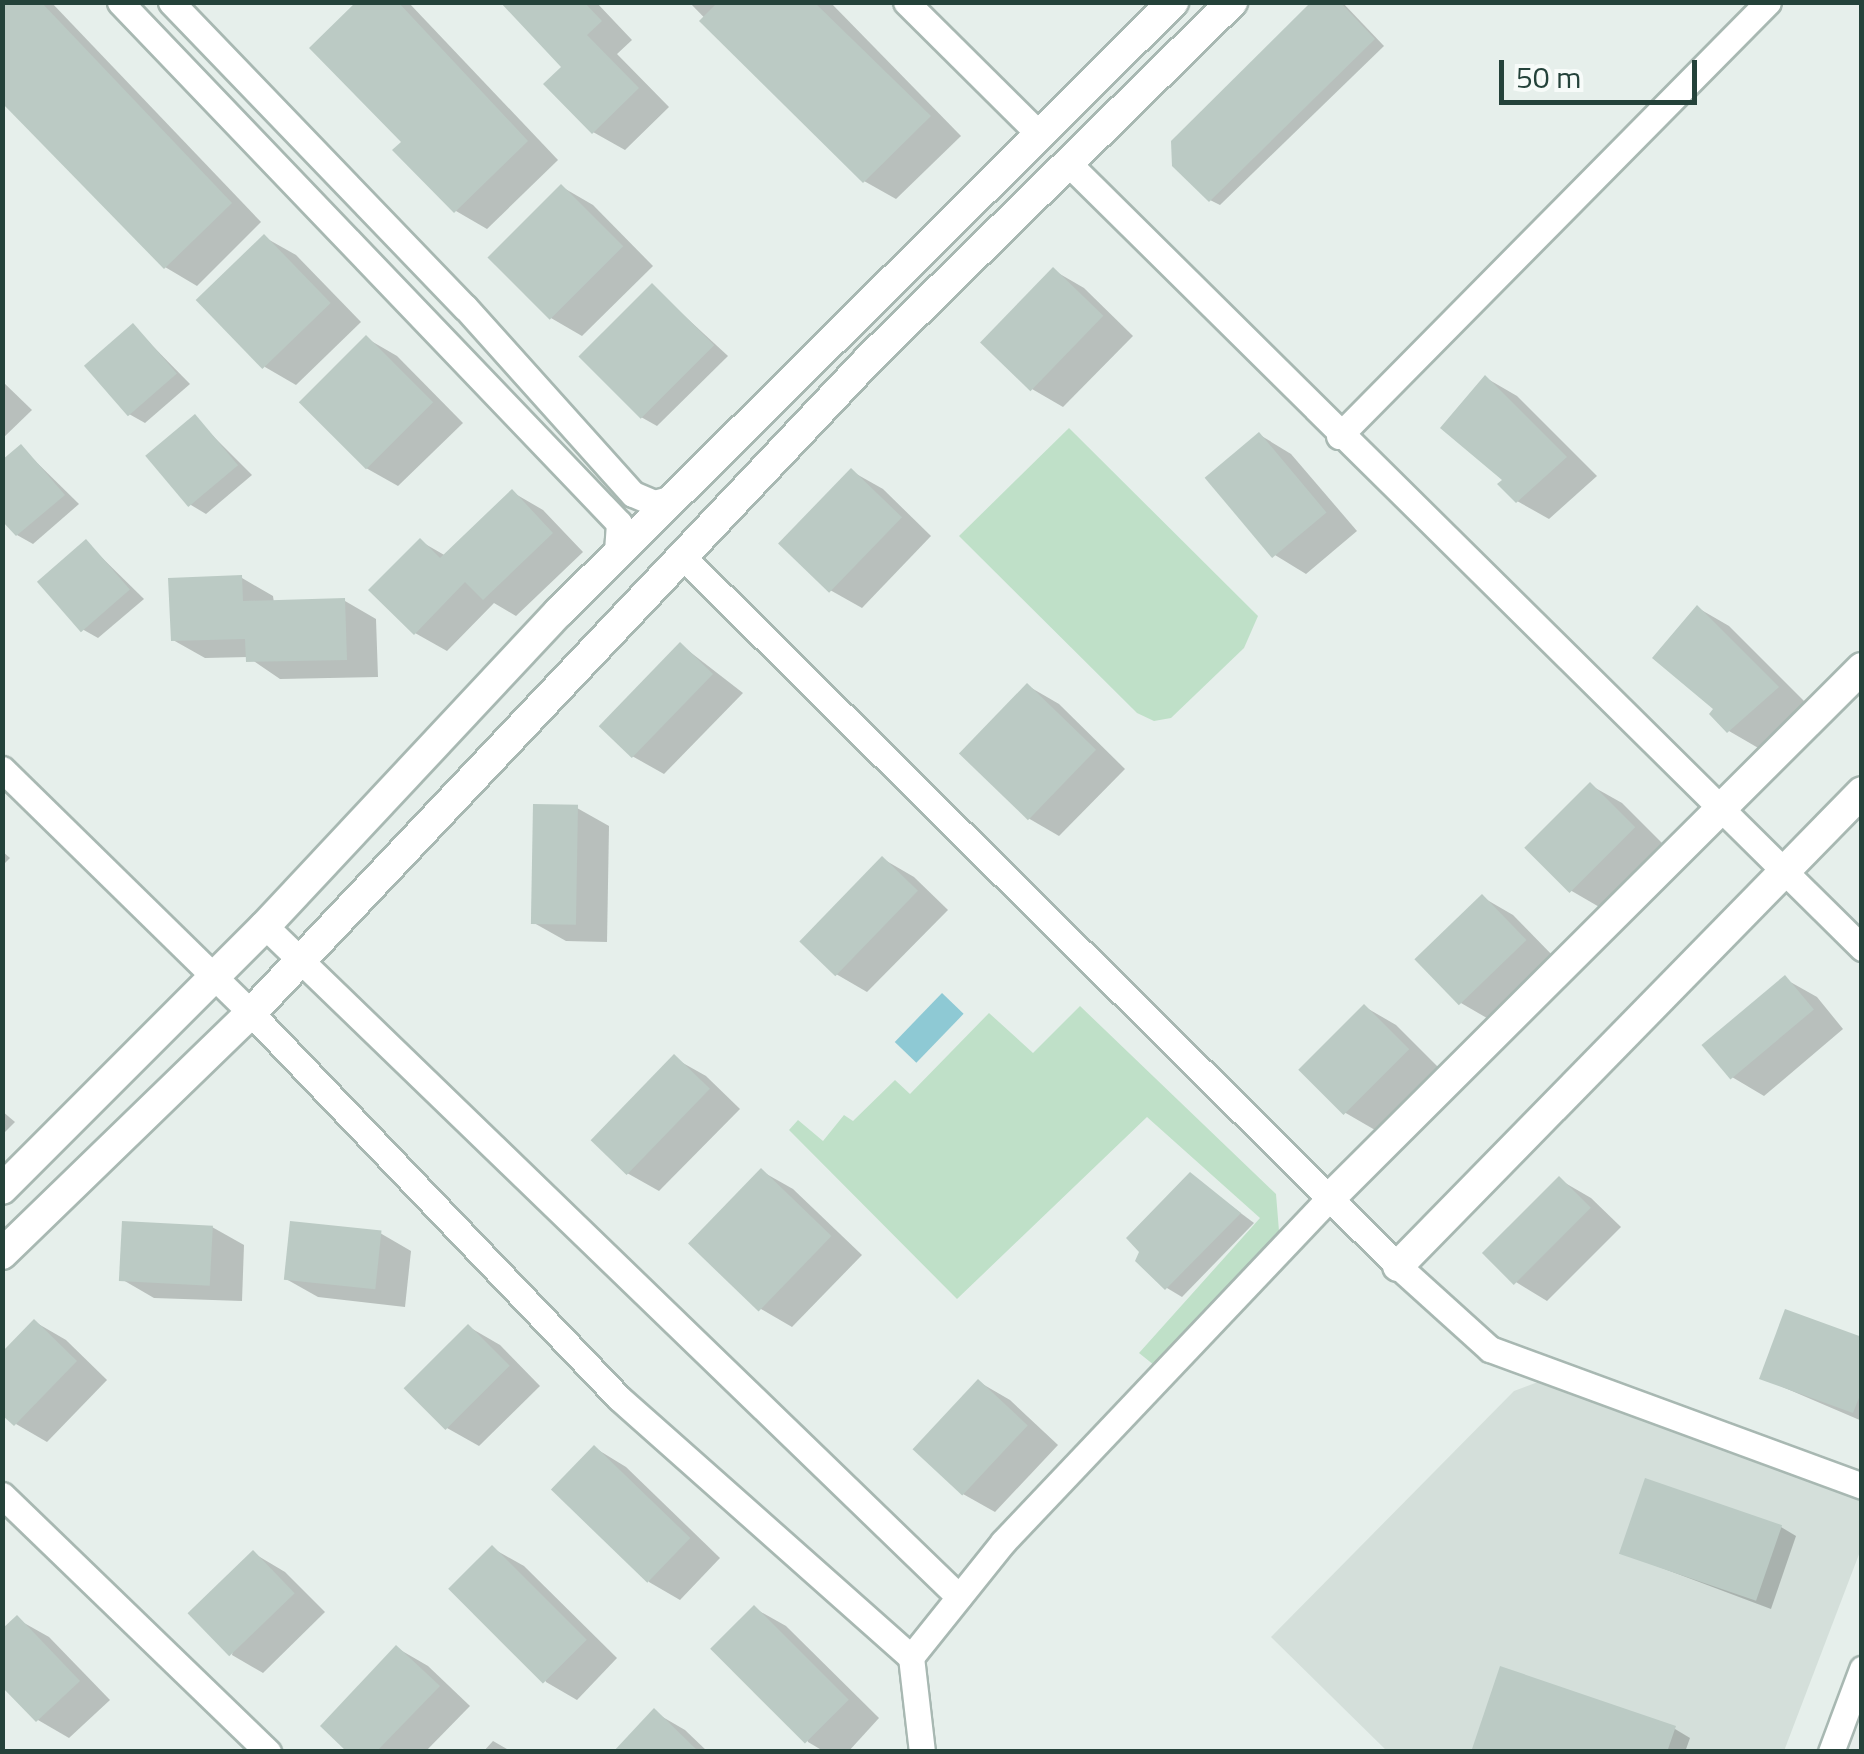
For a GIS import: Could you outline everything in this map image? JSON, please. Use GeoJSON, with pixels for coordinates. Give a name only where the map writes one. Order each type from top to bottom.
{"type":"FeatureCollection","features":[{"type":"Feature","properties":{"kind":"main road"},"geometry":{"type":"LineString","coordinates":[[2,1190],[265,926],[617,554],[1173,2]]}},
{"type":"Feature","properties":{"kind":"main road"},"geometry":{"type":"LineString","coordinates":[[2,1254],[252,1013],[868,360],[1232,2]]}},
{"type":"Feature","properties":{"kind":"main road"},"geometry":{"type":"LineString","coordinates":[[1330,1198],[1862,668]]}},
{"type":"Feature","properties":{"kind":"main road"},"geometry":{"type":"LineString","coordinates":[[1398,1266],[1862,792]]}},
{"type":"Feature","properties":{"kind":"street"},"geometry":{"type":"LineString","coordinates":[[120,2],[619,523],[617,554]]}},
{"type":"Feature","properties":{"kind":"street"},"geometry":{"type":"LineString","coordinates":[[171,2],[465,307],[633,494],[654,504],[673,498]]}},
{"type":"Feature","properties":{"kind":"street"},"geometry":{"type":"LineString","coordinates":[[906,2],[1040,135]]}},
{"type":"Feature","properties":{"kind":"street"},"geometry":{"type":"LineString","coordinates":[[1338,436],[1768,2]]}},
{"type":"Feature","properties":{"kind":"street"},"geometry":{"type":"LineString","coordinates":[[1070,165],[1338,436],[1862,948]]}},
{"type":"Feature","properties":{"kind":"street"},"geometry":{"type":"LineString","coordinates":[[683,557],[1398,1266],[1490,1348],[1862,1486]]}},
{"type":"Feature","properties":{"kind":"street"},"geometry":{"type":"LineString","coordinates":[[2,768],[252,1013],[618,1398],[911,1657],[922,1752]]}},
{"type":"Feature","properties":{"kind":"street"},"geometry":{"type":"LineString","coordinates":[[265,926],[959,1597]]}},
{"type":"Feature","properties":{"kind":"street"},"geometry":{"type":"LineString","coordinates":[[911,1657],[1003,1542],[1330,1198]]}},
{"type":"Feature","properties":{"kind":"street"},"geometry":{"type":"LineString","coordinates":[[2,1494],[268,1752]]}},
{"type":"Feature","properties":{"kind":"street"},"geometry":{"type":"LineString","coordinates":[[1831,1752],[1862,1669]]}},
{"type":"Feature","properties":{"kind":"shaded area"},"geometry":{"type":"Polygon","coordinates":[[[1546,1379],[1861,1498],[1861,1549],[1784,1751],[1387,1751],[1271,1637],[1514,1391],[1546,1379]]]}},
{"type":"Feature","properties":{"kind":"green space"},"geometry":{"type":"Polygon","coordinates":[[[1069,428],[1258,616],[1244,648],[1171,718],[1154,721],[1137,713],[959,536],[1069,428]]]}},
{"type":"Feature","properties":{"kind":"green space"},"geometry":{"type":"Polygon","coordinates":[[[1080,1006],[1276,1194],[1279,1231],[1154,1365],[1139,1353],[1260,1218],[1147,1117],[957,1299],[789,1130],[798,1120],[823,1141],[844,1115],[853,1121],[895,1080],[910,1094],[989,1013],[1033,1053],[1080,1006]]]}},
{"type":"Feature","properties":{"kind":"water"},"geometry":{"type":"Polygon","coordinates":[[[942,993],[964,1014],[916,1063],[895,1042],[942,993]]]}},
{"type":"Feature","properties":{"kind":"building"},"geometry":{"type":"Polygon","coordinates":[[[2,2],[41,2],[232,203],[164,269],[2,103],[2,2]]]}},
{"type":"Feature","properties":{"kind":"building"},"geometry":{"type":"Polygon","coordinates":[[[356,2],[398,2],[528,141],[454,213],[392,150],[401,142],[309,48],[356,2]]]}},
{"type":"Feature","properties":{"kind":"building"},"geometry":{"type":"Polygon","coordinates":[[[500,2],[584,2],[602,21],[587,35],[639,88],[592,134],[543,84],[561,67],[500,2]]]}},
{"type":"Feature","properties":{"kind":"building"},"geometry":{"type":"Polygon","coordinates":[[[718,2],[814,2],[931,116],[863,183],[699,21],[718,2]]]}},
{"type":"Feature","properties":{"kind":"building"},"geometry":{"type":"Polygon","coordinates":[[[1311,2],[1340,2],[1375,39],[1209,202],[1172,166],[1171,141],[1311,2]]]}},
{"type":"Feature","properties":{"kind":"building"},"geometry":{"type":"Polygon","coordinates":[[[561,184],[623,246],[550,320],[487,258],[561,184]]]}},
{"type":"Feature","properties":{"kind":"building"},"geometry":{"type":"Polygon","coordinates":[[[264,234],[331,303],[262,369],[196,300],[264,234]]]}},
{"type":"Feature","properties":{"kind":"building"},"geometry":{"type":"Polygon","coordinates":[[[1053,267],[1103,316],[1030,391],[980,343],[1053,267]]]}},
{"type":"Feature","properties":{"kind":"building"},"geometry":{"type":"Polygon","coordinates":[[[652,283],[714,345],[641,419],[578,357],[652,283]]]}},
{"type":"Feature","properties":{"kind":"building"},"geometry":{"type":"Polygon","coordinates":[[[133,323],[177,374],[128,416],[84,366],[133,323]]]}},
{"type":"Feature","properties":{"kind":"building"},"geometry":{"type":"Polygon","coordinates":[[[366,335],[433,402],[366,469],[299,402],[366,335]]]}},
{"type":"Feature","properties":{"kind":"building"},"geometry":{"type":"Polygon","coordinates":[[[1485,375],[1567,457],[1516,503],[1497,484],[1502,480],[1440,428],[1485,375]]]}},
{"type":"Feature","properties":{"kind":"building"},"geometry":{"type":"Polygon","coordinates":[[[195,414],[238,465],[188,507],[145,456],[195,414]]]}},
{"type":"Feature","properties":{"kind":"building"},"geometry":{"type":"Polygon","coordinates":[[[1259,432],[1326,512],[1272,558],[1205,478],[1259,432]]]}},
{"type":"Feature","properties":{"kind":"building"},"geometry":{"type":"Polygon","coordinates":[[[21,444],[65,495],[16,536],[2,521],[2,460],[21,444]]]}},
{"type":"Feature","properties":{"kind":"building"},"geometry":{"type":"Polygon","coordinates":[[[851,468],[902,517],[829,593],[778,544],[851,468]]]}},
{"type":"Feature","properties":{"kind":"building"},"geometry":{"type":"Polygon","coordinates":[[[512,489],[553,533],[483,600],[465,582],[414,635],[368,590],[420,538],[440,558],[512,489]]]}},
{"type":"Feature","properties":{"kind":"building"},"geometry":{"type":"Polygon","coordinates":[[[86,539],[130,590],[81,632],[37,582],[86,539]]]}},
{"type":"Feature","properties":{"kind":"building"},"geometry":{"type":"Polygon","coordinates":[[[242,575],[243,601],[345,598],[347,660],[246,662],[245,639],[171,641],[168,578],[242,575]]]}},
{"type":"Feature","properties":{"kind":"building"},"geometry":{"type":"Polygon","coordinates":[[[1697,605],[1779,687],[1727,733],[1709,714],[1713,709],[1652,658],[1697,605]]]}},
{"type":"Feature","properties":{"kind":"building"},"geometry":{"type":"Polygon","coordinates":[[[680,642],[713,674],[632,758],[599,726],[680,642]]]}},
{"type":"Feature","properties":{"kind":"building"},"geometry":{"type":"Polygon","coordinates":[[[1027,683],[1096,750],[1028,820],[959,753],[1027,683]]]}},
{"type":"Feature","properties":{"kind":"building"},"geometry":{"type":"Polygon","coordinates":[[[1590,782],[1635,827],[1569,893],[1524,848],[1590,782]]]}},
{"type":"Feature","properties":{"kind":"building"},"geometry":{"type":"Polygon","coordinates":[[[533,804],[578,805],[576,925],[531,924],[533,804]]]}},
{"type":"Feature","properties":{"kind":"building"},"geometry":{"type":"Polygon","coordinates":[[[882,856],[918,891],[835,976],[799,942],[882,856]]]}},
{"type":"Feature","properties":{"kind":"building"},"geometry":{"type":"Polygon","coordinates":[[[1482,894],[1526,940],[1459,1005],[1414,959],[1482,894]]]}},
{"type":"Feature","properties":{"kind":"building"},"geometry":{"type":"Polygon","coordinates":[[[1785,975],[1814,1009],[1730,1080],[1702,1045],[1785,975]]]}},
{"type":"Feature","properties":{"kind":"building"},"geometry":{"type":"Polygon","coordinates":[[[1364,1004],[1409,1049],[1343,1115],[1298,1070],[1364,1004]]]}},
{"type":"Feature","properties":{"kind":"building"},"geometry":{"type":"Polygon","coordinates":[[[674,1054],[710,1089],[627,1175],[591,1140],[674,1054]]]}},
{"type":"Feature","properties":{"kind":"building"},"geometry":{"type":"Polygon","coordinates":[[[761,1168],[831,1236],[759,1312],[688,1244],[761,1168]]]}},
{"type":"Feature","properties":{"kind":"building"},"geometry":{"type":"Polygon","coordinates":[[[1190,1172],[1241,1213],[1165,1290],[1135,1261],[1139,1252],[1126,1238],[1190,1172]]]}},
{"type":"Feature","properties":{"kind":"building"},"geometry":{"type":"Polygon","coordinates":[[[1559,1176],[1591,1208],[1514,1285],[1482,1253],[1559,1176]]]}},
{"type":"Feature","properties":{"kind":"building"},"geometry":{"type":"Polygon","coordinates":[[[122,1221],[213,1226],[210,1286],[119,1281],[122,1221]]]}},
{"type":"Feature","properties":{"kind":"building"},"geometry":{"type":"Polygon","coordinates":[[[290,1221],[381,1231],[375,1289],[284,1280],[290,1221]]]}},
{"type":"Feature","properties":{"kind":"building"},"geometry":{"type":"Polygon","coordinates":[[[1785,1309],[1862,1337],[1862,1390],[1853,1413],[1759,1379],[1785,1309]]]}},
{"type":"Feature","properties":{"kind":"building"},"geometry":{"type":"Polygon","coordinates":[[[34,1319],[77,1361],[14,1426],[2,1415],[2,1352],[34,1319]]]}},
{"type":"Feature","properties":{"kind":"building"},"geometry":{"type":"Polygon","coordinates":[[[468,1324],[510,1366],[445,1430],[404,1388],[468,1324]]]}},
{"type":"Feature","properties":{"kind":"building"},"geometry":{"type":"Polygon","coordinates":[[[978,1379],[1028,1425],[962,1496],[913,1449],[978,1379]]]}},
{"type":"Feature","properties":{"kind":"building"},"geometry":{"type":"Polygon","coordinates":[[[594,1445],[690,1538],[647,1583],[551,1490],[594,1445]]]}},
{"type":"Feature","properties":{"kind":"building"},"geometry":{"type":"Polygon","coordinates":[[[1645,1478],[1782,1525],[1756,1601],[1619,1554],[1645,1478]]]}},
{"type":"Feature","properties":{"kind":"building"},"geometry":{"type":"Polygon","coordinates":[[[492,1545],[587,1640],[543,1684],[448,1589],[492,1545]]]}},
{"type":"Feature","properties":{"kind":"building"},"geometry":{"type":"Polygon","coordinates":[[[253,1550],[295,1593],[229,1656],[188,1613],[253,1550]]]}},
{"type":"Feature","properties":{"kind":"building"},"geometry":{"type":"Polygon","coordinates":[[[754,1605],[849,1700],[805,1744],[710,1649],[754,1605]]]}},
{"type":"Feature","properties":{"kind":"building"},"geometry":{"type":"Polygon","coordinates":[[[17,1615],[80,1681],[36,1722],[2,1687],[2,1629],[17,1615]]]}},
{"type":"Feature","properties":{"kind":"building"},"geometry":{"type":"Polygon","coordinates":[[[396,1645],[440,1686],[376,1752],[347,1752],[320,1726],[396,1645]]]}},
{"type":"Feature","properties":{"kind":"building"},"geometry":{"type":"Polygon","coordinates":[[[1500,1666],[1676,1726],[1667,1752],[1471,1752],[1500,1666]]]}},
{"type":"Feature","properties":{"kind":"building"},"geometry":{"type":"Polygon","coordinates":[[[654,1708],[699,1752],[613,1752],[654,1708]]]}}]}
